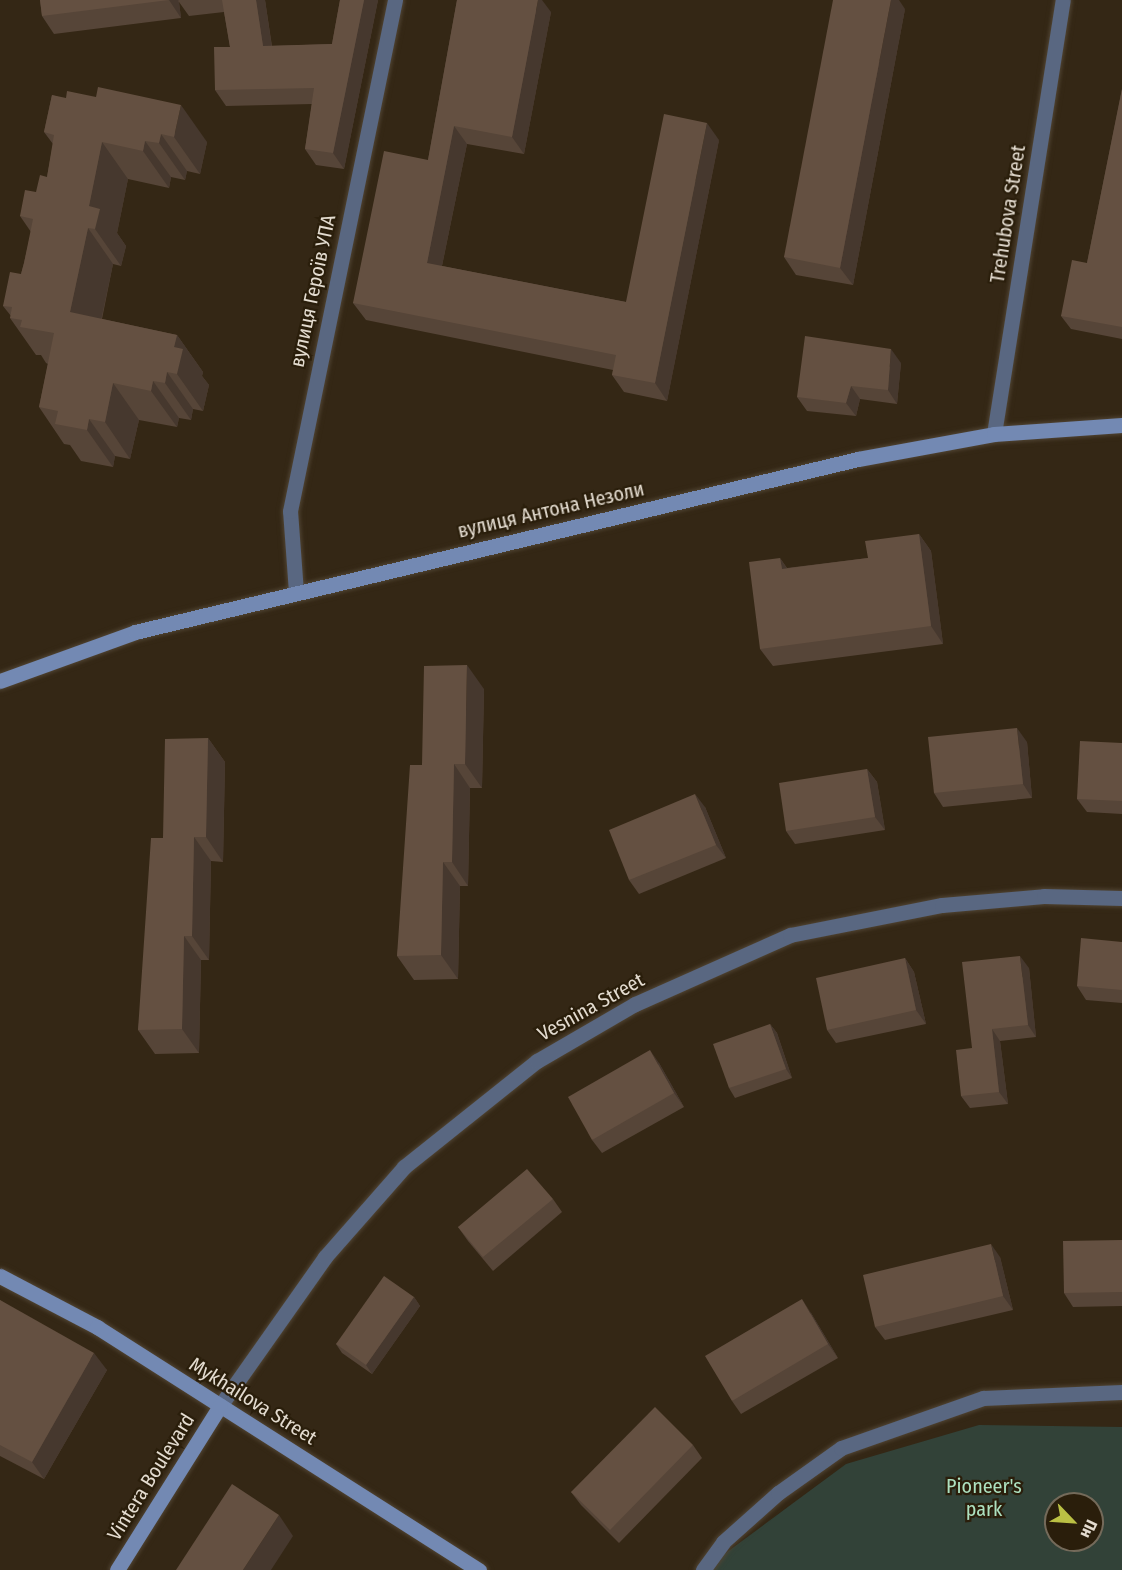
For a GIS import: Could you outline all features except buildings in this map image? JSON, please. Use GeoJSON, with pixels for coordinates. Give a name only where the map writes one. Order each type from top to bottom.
{"type":"FeatureCollection","features":[{"type":"Feature","properties":{"kind":"main road","name":"вулиця Антона Незоли"},"geometry":{"type":"LineString","coordinates":[[0,681],[135,633],[296,592],[858,459],[994,434],[1122,425]]}},
{"type":"Feature","properties":{"kind":"main road","name":"Mykhailova Street"},"geometry":{"type":"LineString","coordinates":[[0,1276],[97,1327],[479,1570]]}},
{"type":"Feature","properties":{"kind":"main road","name":"Vintera Boulevard"},"geometry":{"type":"LineString","coordinates":[[117,1570],[220,1406]]}},
{"type":"Feature","properties":{"kind":"street","name":"вулиця Героїв УПА"},"geometry":{"type":"LineString","coordinates":[[296,592],[290,511],[395,0]]}},
{"type":"Feature","properties":{"kind":"street","name":"Trehubova Street"},"geometry":{"type":"LineString","coordinates":[[994,434],[1063,0]]}},
{"type":"Feature","properties":{"kind":"street","name":"Vesnina Street"},"geometry":{"type":"LineString","coordinates":[[220,1406],[325,1257],[404,1167],[537,1061],[635,1004],[790,935],[942,905],[1044,896],[1122,898]]}},
{"type":"Feature","properties":{"kind":"street"},"geometry":{"type":"LineString","coordinates":[[703,1570],[723,1542],[778,1493],[841,1448],[983,1398],[1122,1392]]}},
{"type":"Feature","properties":{"kind":"green space","name":"Pioneer's park"},"geometry":{"type":"Polygon","coordinates":[[[979,1425],[1122,1427],[1122,1570],[713,1570],[723,1555],[846,1464],[979,1425]]]}}]}
